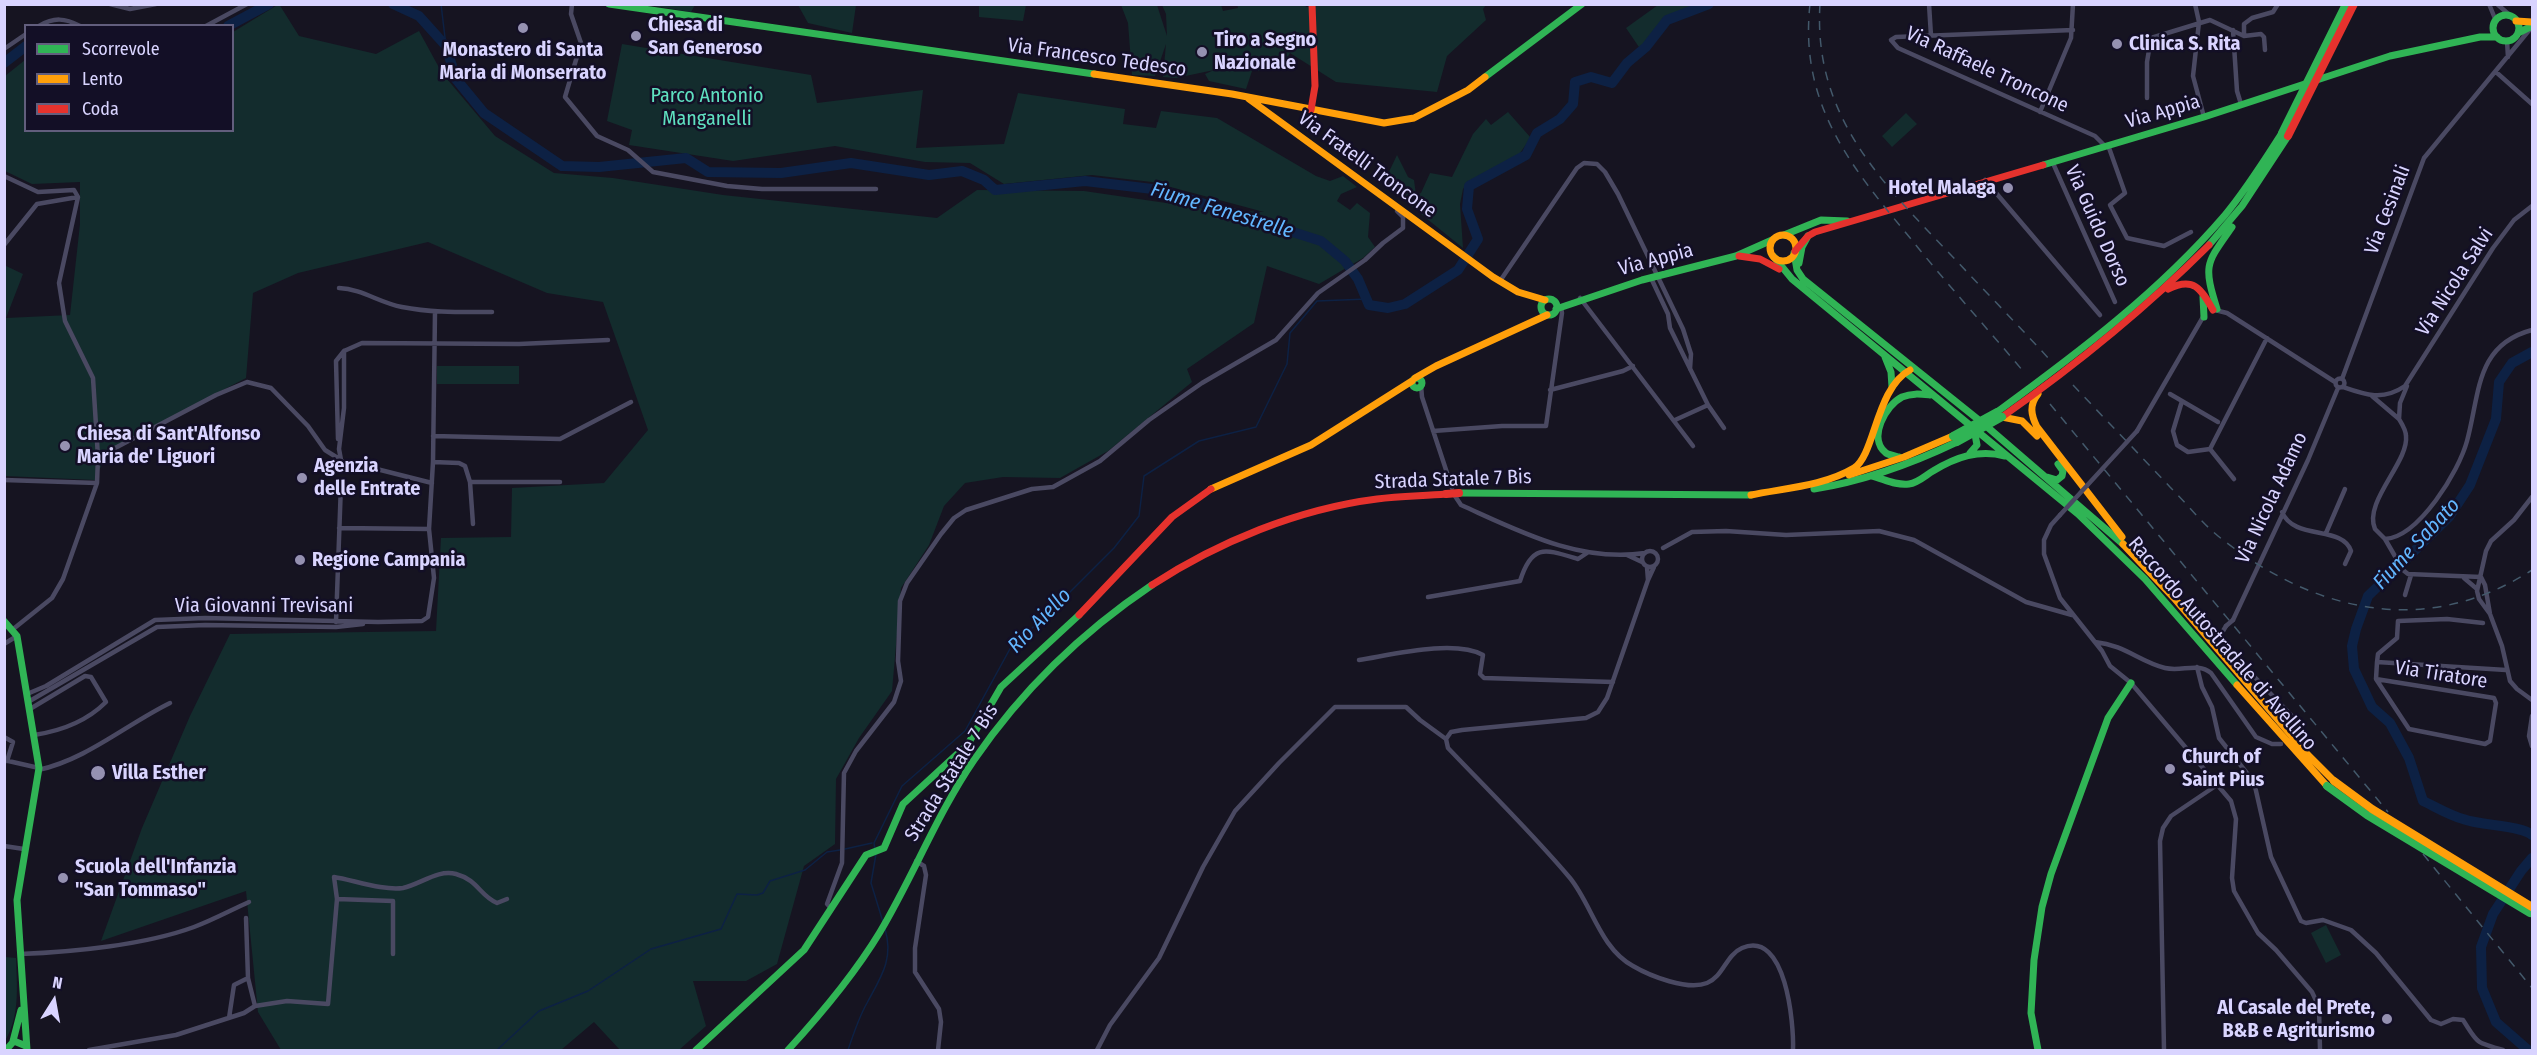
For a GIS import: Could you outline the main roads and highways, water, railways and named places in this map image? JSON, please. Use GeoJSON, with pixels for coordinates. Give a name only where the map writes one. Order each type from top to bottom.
{"type":"FeatureCollection","features":[{"type":"Feature","properties":{"kind":"main road","name":"Via Francesco Tedesco"},"geometry":{"type":"LineString","coordinates":[[609,4],[656,8],[1247,97],[1384,123],[1414,118],[1468,90],[1582,4]]}},
{"type":"Feature","properties":{"kind":"main road"},"geometry":{"type":"LineString","coordinates":[[1311,110],[1315,86],[1312,4]]}},
{"type":"Feature","properties":{"kind":"main road"},"geometry":{"type":"LineString","coordinates":[[1999,414],[2184,261],[2213,231],[2285,134],[2346,4]]}},
{"type":"Feature","properties":{"kind":"main road"},"geometry":{"type":"LineString","coordinates":[[2151,300],[2181,282],[2192,284],[2202,292],[2215,310],[2209,276],[2209,263],[2213,253],[2231,228],[2239,210],[2285,134],[2354,4]]}},
{"type":"Feature","properties":{"kind":"main road"},"geometry":{"type":"LineString","coordinates":[[2531,28],[2507,41],[2497,37],[2495,23],[2502,16],[2532,22]]}},
{"type":"Feature","properties":{"kind":"main road"},"geometry":{"type":"LineString","coordinates":[[2515,19],[2519,36]]}},
{"type":"Feature","properties":{"kind":"main road","name":"Via Appia"},"geometry":{"type":"LineString","coordinates":[[2480,37],[2495,23]]}},
{"type":"Feature","properties":{"kind":"main road","name":"Via Appia"},"geometry":{"type":"LineString","coordinates":[[1808,236],[1985,180],[2204,117],[2390,56],[2480,37],[2497,37]]}},
{"type":"Feature","properties":{"kind":"main road","name":"Via Fratelli Troncone"},"geometry":{"type":"LineString","coordinates":[[1247,97],[1267,114],[1477,266],[1534,299]]}},
{"type":"Feature","properties":{"kind":"main road"},"geometry":{"type":"LineString","coordinates":[[1824,484],[1872,476],[1900,466],[1955,439],[2043,388],[2151,300],[2211,243],[2239,210]]}},
{"type":"Feature","properties":{"kind":"main road","name":"Via Appia"},"geometry":{"type":"LineString","coordinates":[[1543,311],[1554,313],[1554,304],[1739,256],[1821,220],[1856,221]]}},
{"type":"Feature","properties":{"kind":"main road"},"geometry":{"type":"LineString","coordinates":[[1784,235],[1792,239],[1798,273],[1810,284]]}},
{"type":"Feature","properties":{"kind":"main road"},"geometry":{"type":"LineString","coordinates":[[1795,252],[1808,236]]}},
{"type":"Feature","properties":{"kind":"main road"},"geometry":{"type":"LineString","coordinates":[[1808,236],[1802,247],[1799,262],[1810,284]]}},
{"type":"Feature","properties":{"kind":"main road"},"geometry":{"type":"LineString","coordinates":[[1772,240],[1770,247],[1773,257],[1784,271]]}},
{"type":"Feature","properties":{"kind":"main road","name":"Via Appia"},"geometry":{"type":"LineString","coordinates":[[1750,252],[1786,260],[1795,252]]}},
{"type":"Feature","properties":{"kind":"main road"},"geometry":{"type":"LineString","coordinates":[[1739,256],[1760,259],[1784,271]]}},
{"type":"Feature","properties":{"kind":"main road","name":"Raccordo Autostradale di Avellino"},"geometry":{"type":"LineString","coordinates":[[1784,271],[2078,514],[2137,568],[2179,614],[2302,761],[2330,784],[2532,911]]}},
{"type":"Feature","properties":{"kind":"main road","name":"Raccordo Autostradale di Avellino"},"geometry":{"type":"LineString","coordinates":[[1810,284],[1966,410],[2127,547],[2179,604],[2330,784]]}},
{"type":"Feature","properties":{"kind":"main road"},"geometry":{"type":"LineString","coordinates":[[2202,292],[2204,317]]}},
{"type":"Feature","properties":{"kind":"main road"},"geometry":{"type":"LineString","coordinates":[[1534,299],[1554,304]]}},
{"type":"Feature","properties":{"kind":"main road"},"geometry":{"type":"LineString","coordinates":[[1534,299],[1543,311]]}},
{"type":"Feature","properties":{"kind":"main road"},"geometry":{"type":"LineString","coordinates":[[696,1050],[804,950],[866,855],[884,848],[903,804],[914,791],[968,744],[1001,687],[1090,604],[1172,517],[1209,490],[1311,445],[1416,383],[1427,370],[1537,319],[1543,311],[1554,304]]}},
{"type":"Feature","properties":{"kind":"main road"},"geometry":{"type":"LineString","coordinates":[[1884,354],[1891,372],[1892,388]]}},
{"type":"Feature","properties":{"kind":"main road"},"geometry":{"type":"LineString","coordinates":[[1824,484],[1856,467],[1860,462],[1873,425],[1899,376],[1905,372],[1913,371],[1966,410]]}},
{"type":"Feature","properties":{"kind":"main road"},"geometry":{"type":"LineString","coordinates":[[2043,388],[2034,398],[2031,406],[2037,428],[2127,547]]}},
{"type":"Feature","properties":{"kind":"main road"},"geometry":{"type":"LineString","coordinates":[[1905,457],[1887,455],[1880,447],[1878,433],[1884,414],[1898,399],[1908,394],[1922,393],[1936,398]]}},
{"type":"Feature","properties":{"kind":"main road"},"geometry":{"type":"LineString","coordinates":[[1999,414],[2014,417],[2030,427],[2063,471],[2059,479],[2044,476]]}},
{"type":"Feature","properties":{"kind":"main road"},"geometry":{"type":"LineString","coordinates":[[1970,453],[1977,445],[1974,429]]}},
{"type":"Feature","properties":{"kind":"main road"},"geometry":{"type":"LineString","coordinates":[[1824,484],[1955,439]]}},
{"type":"Feature","properties":{"kind":"main road"},"geometry":{"type":"LineString","coordinates":[[1872,476],[1899,484],[1911,484],[1956,458],[1970,453],[1997,453],[2012,460]]}},
{"type":"Feature","properties":{"kind":"main road"},"geometry":{"type":"LineString","coordinates":[[1900,466],[1897,471],[1899,477],[1905,481],[1917,480]]}},
{"type":"Feature","properties":{"kind":"main road","name":"Strada Statale 7 Bis"},"geometry":{"type":"LineString","coordinates":[[788,1050],[826,1009],[881,931],[916,861],[975,759],[1024,693],[1063,653],[1138,592],[1217,547],[1305,513],[1384,497],[1453,493],[1751,495],[1824,484]]}},
{"type":"Feature","properties":{"kind":"main road"},"geometry":{"type":"LineString","coordinates":[[4,621],[14,633],[34,735],[38,769],[17,900],[26,1048]]}},
{"type":"Feature","properties":{"kind":"main road"},"geometry":{"type":"LineString","coordinates":[[2038,1050],[2031,1013],[2034,960],[2042,907],[2051,874],[2108,718],[2131,683]]}},
{"type":"Feature","properties":{"kind":"main road"},"geometry":{"type":"LineString","coordinates":[[6,1050],[13,1041],[23,1002]]}},
{"type":"Feature","properties":{"kind":"main road"},"geometry":{"type":"LineString","coordinates":[[13,1041],[20,1041],[26,1048]]}},
{"type":"Feature","properties":{"kind":"waterway","name":"Fiume Fenestrelle"},"geometry":{"type":"LineString","coordinates":[[232,24],[269,4]]}},
{"type":"Feature","properties":{"kind":"waterway","name":"Fiume Fenestrelle"},"geometry":{"type":"LineString","coordinates":[[393,4],[419,16],[446,46],[456,79],[484,113],[562,166],[599,167],[686,158],[708,172],[781,173],[851,163],[929,175],[962,171],[984,180],[995,190],[1085,181],[1161,190],[1321,241],[1345,261],[1358,279],[1369,305],[1388,308],[1405,304],[1458,270],[1478,239],[1467,209],[1469,186],[1526,155],[1537,133],[1560,119],[1573,104],[1575,82],[1591,77],[1612,83],[1627,63],[1646,47],[1667,20],[1709,4]]}},
{"type":"Feature","properties":{"kind":"waterway"},"geometry":{"type":"LineString","coordinates":[[441,4],[446,46]]}},
{"type":"Feature","properties":{"kind":"waterway","name":"Fiume Fenestrelle"},"geometry":{"type":"LineString","coordinates":[[4,63],[24,48]]}},
{"type":"Feature","properties":{"kind":"waterway","name":"Rio Aiello"},"geometry":{"type":"LineString","coordinates":[[875,850],[874,843],[902,786],[965,731],[1011,647],[1114,548],[1139,516],[1144,476],[1199,441],[1256,427],[1287,364],[1290,333],[1317,301],[1367,299]]}},
{"type":"Feature","properties":{"kind":"waterway","name":"Fiume Sabato"},"geometry":{"type":"LineString","coordinates":[[2532,352],[2512,363],[2499,382],[2496,419],[2470,485],[2449,517],[2368,596],[2352,646],[2354,669],[2372,707],[2390,723],[2409,758],[2423,801],[2463,819],[2519,829],[2532,835]]}},
{"type":"Feature","properties":{"kind":"waterway"},"geometry":{"type":"LineString","coordinates":[[845,849],[872,843]]}},
{"type":"Feature","properties":{"kind":"waterway"},"geometry":{"type":"LineString","coordinates":[[497,1050],[539,1011],[588,991],[651,949],[721,929],[737,894],[763,893],[770,881],[805,870],[827,852],[840,850]]}},
{"type":"Feature","properties":{"kind":"waterway","name":"Rio Aiello"},"geometry":{"type":"LineString","coordinates":[[876,854],[871,883],[883,922]]}},
{"type":"Feature","properties":{"kind":"waterway","name":"Fiume Sabato"},"geometry":{"type":"LineString","coordinates":[[2528,1050],[2496,1022],[2482,988],[2481,947],[2493,914],[2532,858]]}},
{"type":"Feature","properties":{"kind":"waterway","name":"Rio Aiello"},"geometry":{"type":"LineString","coordinates":[[848,1050],[861,1014],[885,967],[888,950],[885,929]]}},
{"type":"Feature","properties":{"kind":"railway"},"geometry":{"type":"LineString","coordinates":[[1810,4],[1809,40],[1813,73],[1821,103],[1834,132],[1868,186],[2023,371]]}},
{"type":"Feature","properties":{"kind":"railway"},"geometry":{"type":"LineString","coordinates":[[1820,4],[1821,43],[1828,79],[1840,112],[1856,143],[1899,200],[2050,360]]}},
{"type":"Feature","properties":{"kind":"railway"},"geometry":{"type":"LineString","coordinates":[[2073,385],[2212,531],[2254,562],[2292,583],[2331,598],[2370,607],[2411,610],[2451,604],[2492,591],[2532,570]]}},
{"type":"Feature","properties":{"kind":"railway"},"geometry":{"type":"LineString","coordinates":[[2050,404],[2388,812]]}},
{"type":"Feature","properties":{"kind":"railway"},"geometry":{"type":"LineString","coordinates":[[2423,854],[2532,988]]}},
{"type":"Feature","properties":{"kind":"place","name":"Monastero di Santa Maria di Monserrato"},"geometry":{"type":"Point","coordinates":[523,28]}},
{"type":"Feature","properties":{"kind":"place","name":"Chiesa di San Generoso"},"geometry":{"type":"Point","coordinates":[636,36]}},
{"type":"Feature","properties":{"kind":"place","name":"Clinica S. Rita"},"geometry":{"type":"Point","coordinates":[2117,44]}},
{"type":"Feature","properties":{"kind":"place","name":"Tiro a Segno Nazionale"},"geometry":{"type":"Point","coordinates":[1202,52]}},
{"type":"Feature","properties":{"kind":"place","name":"Hotel Malaga"},"geometry":{"type":"Point","coordinates":[2008,188]}},
{"type":"Feature","properties":{"kind":"place","name":"Chiesa di Sant'Alfonso Maria de' Liguori"},"geometry":{"type":"Point","coordinates":[65,446]}},
{"type":"Feature","properties":{"kind":"place","name":"Agenzia delle Entrate"},"geometry":{"type":"Point","coordinates":[302,478]}},
{"type":"Feature","properties":{"kind":"place","name":"Regione Campania"},"geometry":{"type":"Point","coordinates":[300,560]}},
{"type":"Feature","properties":{"kind":"place","name":"Church of Saint Pius"},"geometry":{"type":"Point","coordinates":[2170,769]}},
{"type":"Feature","properties":{"kind":"place","name":"Villa Esther"},"geometry":{"type":"Point","coordinates":[98,773]}},
{"type":"Feature","properties":{"kind":"place","name":"Scuola dell'Infanzia \"San Tommaso\""},"geometry":{"type":"Point","coordinates":[63,878]}},
{"type":"Feature","properties":{"kind":"place","name":"Al Casale del Prete, B&B e Agriturismo"},"geometry":{"type":"Point","coordinates":[2387,1019]}},
{"type":"Feature","properties":{"kind":"park label","name":"Parco Antonio Manganelli"},"geometry":{"type":"Point","coordinates":[707,108]}}]}
